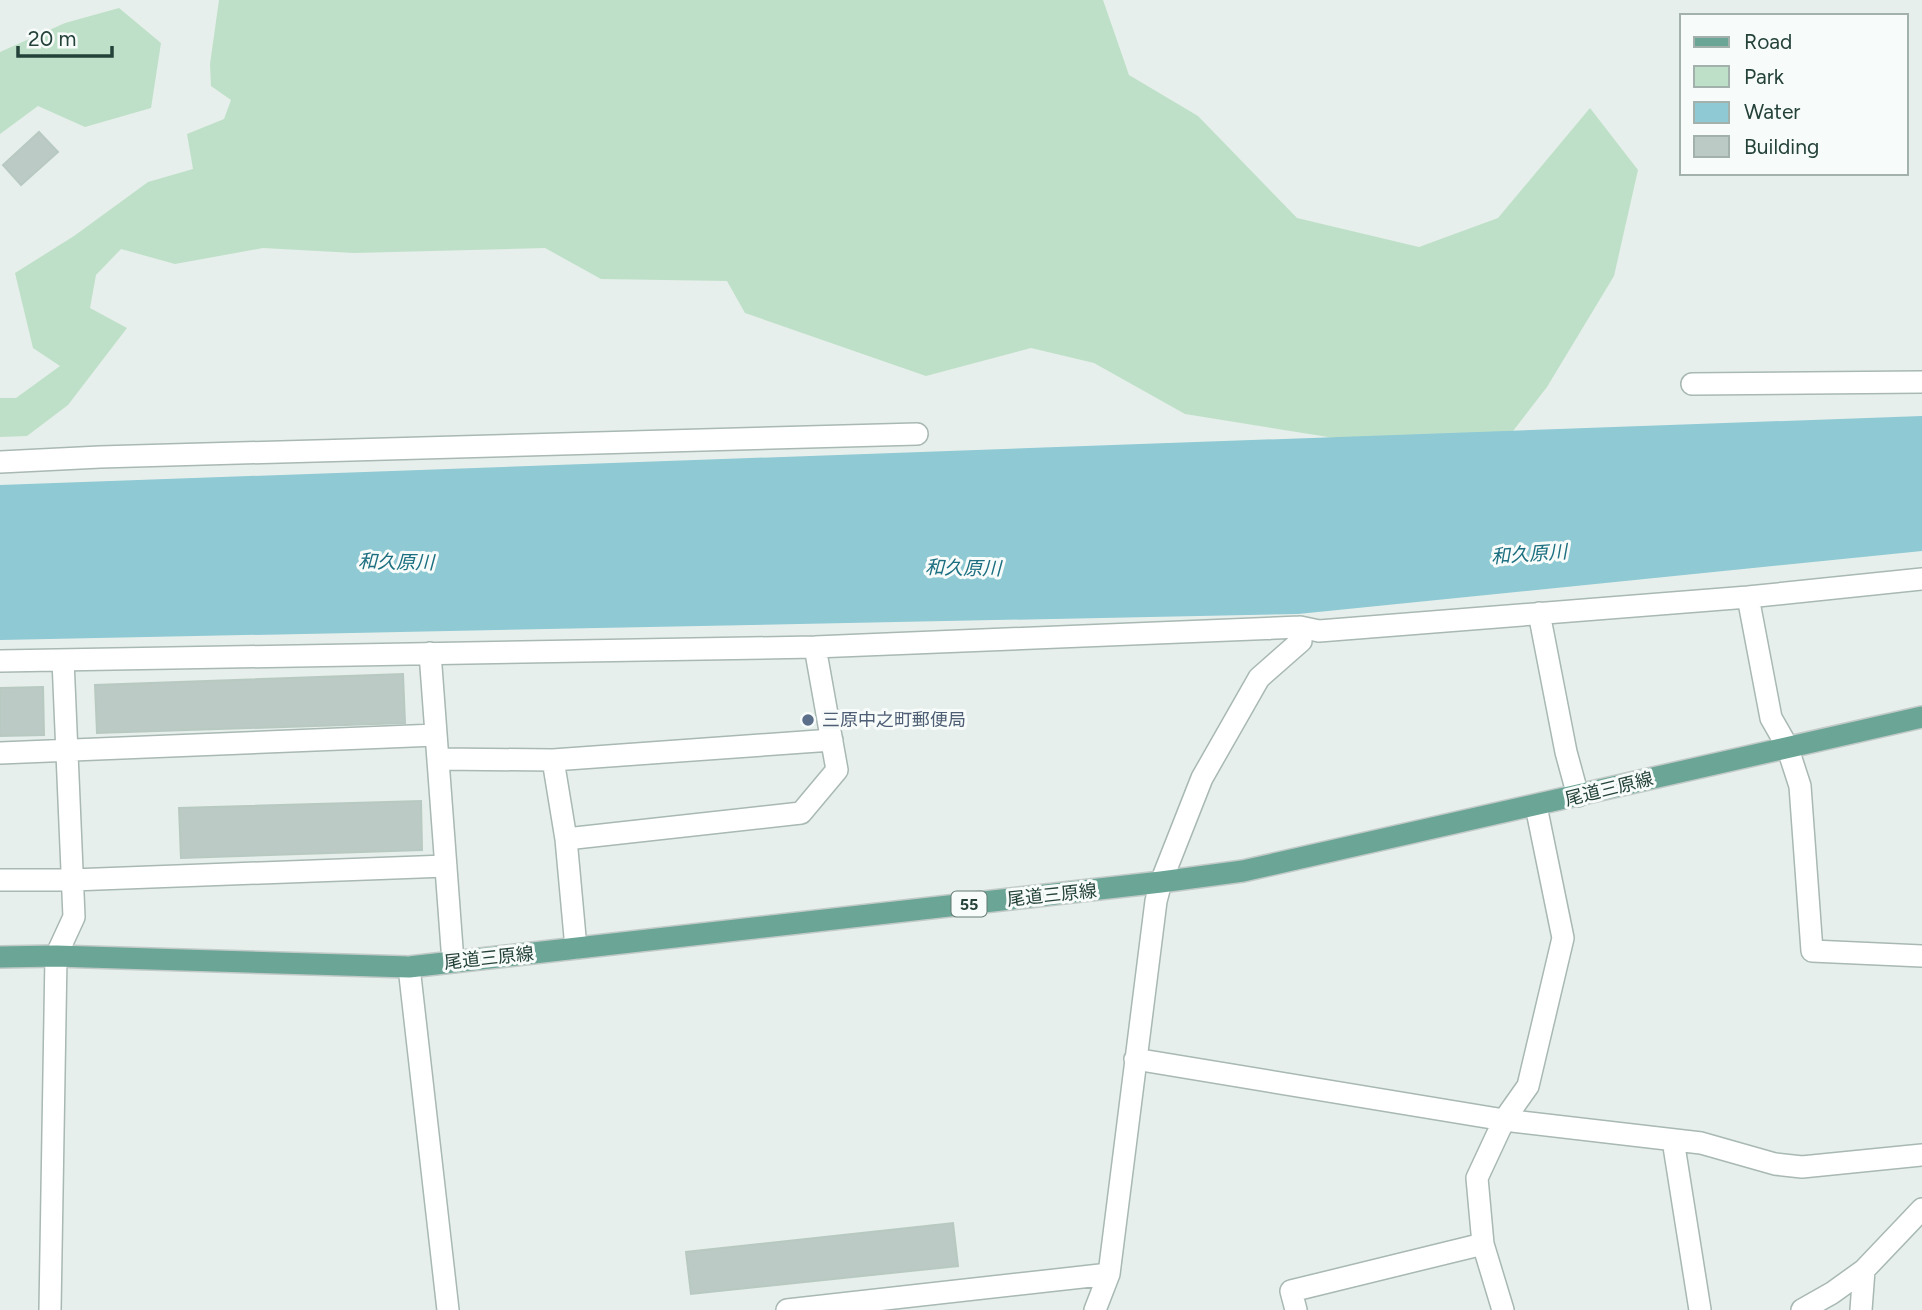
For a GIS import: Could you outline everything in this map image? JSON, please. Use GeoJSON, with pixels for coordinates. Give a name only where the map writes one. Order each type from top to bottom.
{"type":"FeatureCollection","features":[{"type":"Feature","properties":{"kind":"main road","name":"尾道三原線"},"geometry":{"type":"LineString","coordinates":[[0,957],[56,956],[409,967],[1161,882],[1243,871],[1922,717]]}},
{"type":"Feature","properties":{"kind":"street"},"geometry":{"type":"LineString","coordinates":[[1692,384],[1922,382]]}},
{"type":"Feature","properties":{"kind":"street"},"geometry":{"type":"LineString","coordinates":[[0,462],[917,434]]}},
{"type":"Feature","properties":{"kind":"street"},"geometry":{"type":"LineString","coordinates":[[0,661],[815,647],[1300,627],[1319,631],[1748,597],[1922,579]]}},
{"type":"Feature","properties":{"kind":"street"},"geometry":{"type":"LineString","coordinates":[[1748,597],[1771,718],[1787,746],[1800,786],[1812,951],[1922,956]]}},
{"type":"Feature","properties":{"kind":"street"},"geometry":{"type":"LineString","coordinates":[[1539,613],[1566,752],[1578,796]]}},
{"type":"Feature","properties":{"kind":"street"},"geometry":{"type":"LineString","coordinates":[[1095,1310],[1109,1274],[1135,1059],[1156,901],[1161,882],[1202,778],[1259,678],[1301,641],[1300,627]]}},
{"type":"Feature","properties":{"kind":"street"},"geometry":{"type":"LineString","coordinates":[[566,839],[801,813],[837,770],[815,647]]}},
{"type":"Feature","properties":{"kind":"street"},"geometry":{"type":"LineString","coordinates":[[430,653],[453,962]]}},
{"type":"Feature","properties":{"kind":"street"},"geometry":{"type":"LineString","coordinates":[[50,1310],[56,956],[74,917],[63,660]]}},
{"type":"Feature","properties":{"kind":"street"},"geometry":{"type":"LineString","coordinates":[[0,753],[436,735]]}},
{"type":"Feature","properties":{"kind":"street"},"geometry":{"type":"LineString","coordinates":[[438,759],[553,760],[832,740]]}},
{"type":"Feature","properties":{"kind":"street"},"geometry":{"type":"LineString","coordinates":[[553,760],[566,839],[576,948]]}},
{"type":"Feature","properties":{"kind":"street"},"geometry":{"type":"LineString","coordinates":[[1503,1310],[1483,1244],[1477,1178],[1504,1120],[1528,1086],[1563,938],[1536,806]]}},
{"type":"Feature","properties":{"kind":"street"},"geometry":{"type":"LineString","coordinates":[[0,880],[72,880],[446,866]]}},
{"type":"Feature","properties":{"kind":"street"},"geometry":{"type":"LineString","coordinates":[[409,967],[448,1310]]}},
{"type":"Feature","properties":{"kind":"street"},"geometry":{"type":"LineString","coordinates":[[1135,1059],[1504,1120],[1702,1143],[1776,1164],[1802,1167],[1922,1155]]}},
{"type":"Feature","properties":{"kind":"street"},"geometry":{"type":"LineString","coordinates":[[1673,1140],[1700,1310]]}},
{"type":"Feature","properties":{"kind":"street"},"geometry":{"type":"LineString","coordinates":[[1802,1310],[1864,1270],[1922,1209]]}},
{"type":"Feature","properties":{"kind":"street"},"geometry":{"type":"LineString","coordinates":[[1296,1310],[1291,1291],[1483,1244]]}},
{"type":"Feature","properties":{"kind":"street"},"geometry":{"type":"LineString","coordinates":[[1861,1310],[1864,1270]]}},
{"type":"Feature","properties":{"kind":"street"},"geometry":{"type":"LineString","coordinates":[[787,1310],[1109,1274]]}},
{"type":"Feature","properties":{"kind":"green space"},"geometry":{"type":"Polygon","coordinates":[[[219,0],[1103,0],[1129,75],[1198,116],[1297,218],[1419,247],[1498,218],[1590,108],[1638,170],[1614,276],[1547,387],[1513,431],[1372,444],[1185,414],[1094,363],[1031,348],[926,376],[745,313],[727,281],[601,279],[545,248],[354,253],[263,248],[175,264],[121,249],[96,275],[90,308],[127,328],[68,405],[27,436],[0,437],[0,398],[16,398],[60,366],[33,348],[15,273],[74,236],[148,182],[193,169],[187,134],[224,119],[231,100],[211,86],[210,64],[219,0]]]}},
{"type":"Feature","properties":{"kind":"green space"},"geometry":{"type":"Polygon","coordinates":[[[119,8],[161,43],[151,108],[85,127],[38,106],[0,134],[0,52],[65,23],[119,8]]]}},
{"type":"Feature","properties":{"kind":"water","name":"和久原川"},"geometry":{"type":"Polygon","coordinates":[[[1922,416],[1922,551],[1298,614],[0,640],[0,485],[1922,416]]]}},
{"type":"Feature","properties":{"kind":"building"},"geometry":{"type":"Polygon","coordinates":[[[39,132],[58,152],[21,185],[3,165],[39,132]]]}},
{"type":"Feature","properties":{"kind":"building"},"geometry":{"type":"Polygon","coordinates":[[[403,674],[405,723],[97,733],[95,685],[403,674]]]}},
{"type":"Feature","properties":{"kind":"building"},"geometry":{"type":"Polygon","coordinates":[[[43,687],[44,735],[0,736],[0,688],[43,687]]]}},
{"type":"Feature","properties":{"kind":"building"},"geometry":{"type":"Polygon","coordinates":[[[421,801],[422,850],[181,858],[179,808],[421,801]]]}},
{"type":"Feature","properties":{"kind":"building"},"geometry":{"type":"Polygon","coordinates":[[[953,1223],[958,1266],[691,1294],[686,1252],[953,1223]]]}},
{"type":"Feature","properties":{"kind":"place","name":"三原中之町郵便局"},"geometry":{"type":"Point","coordinates":[808,720]}}]}
